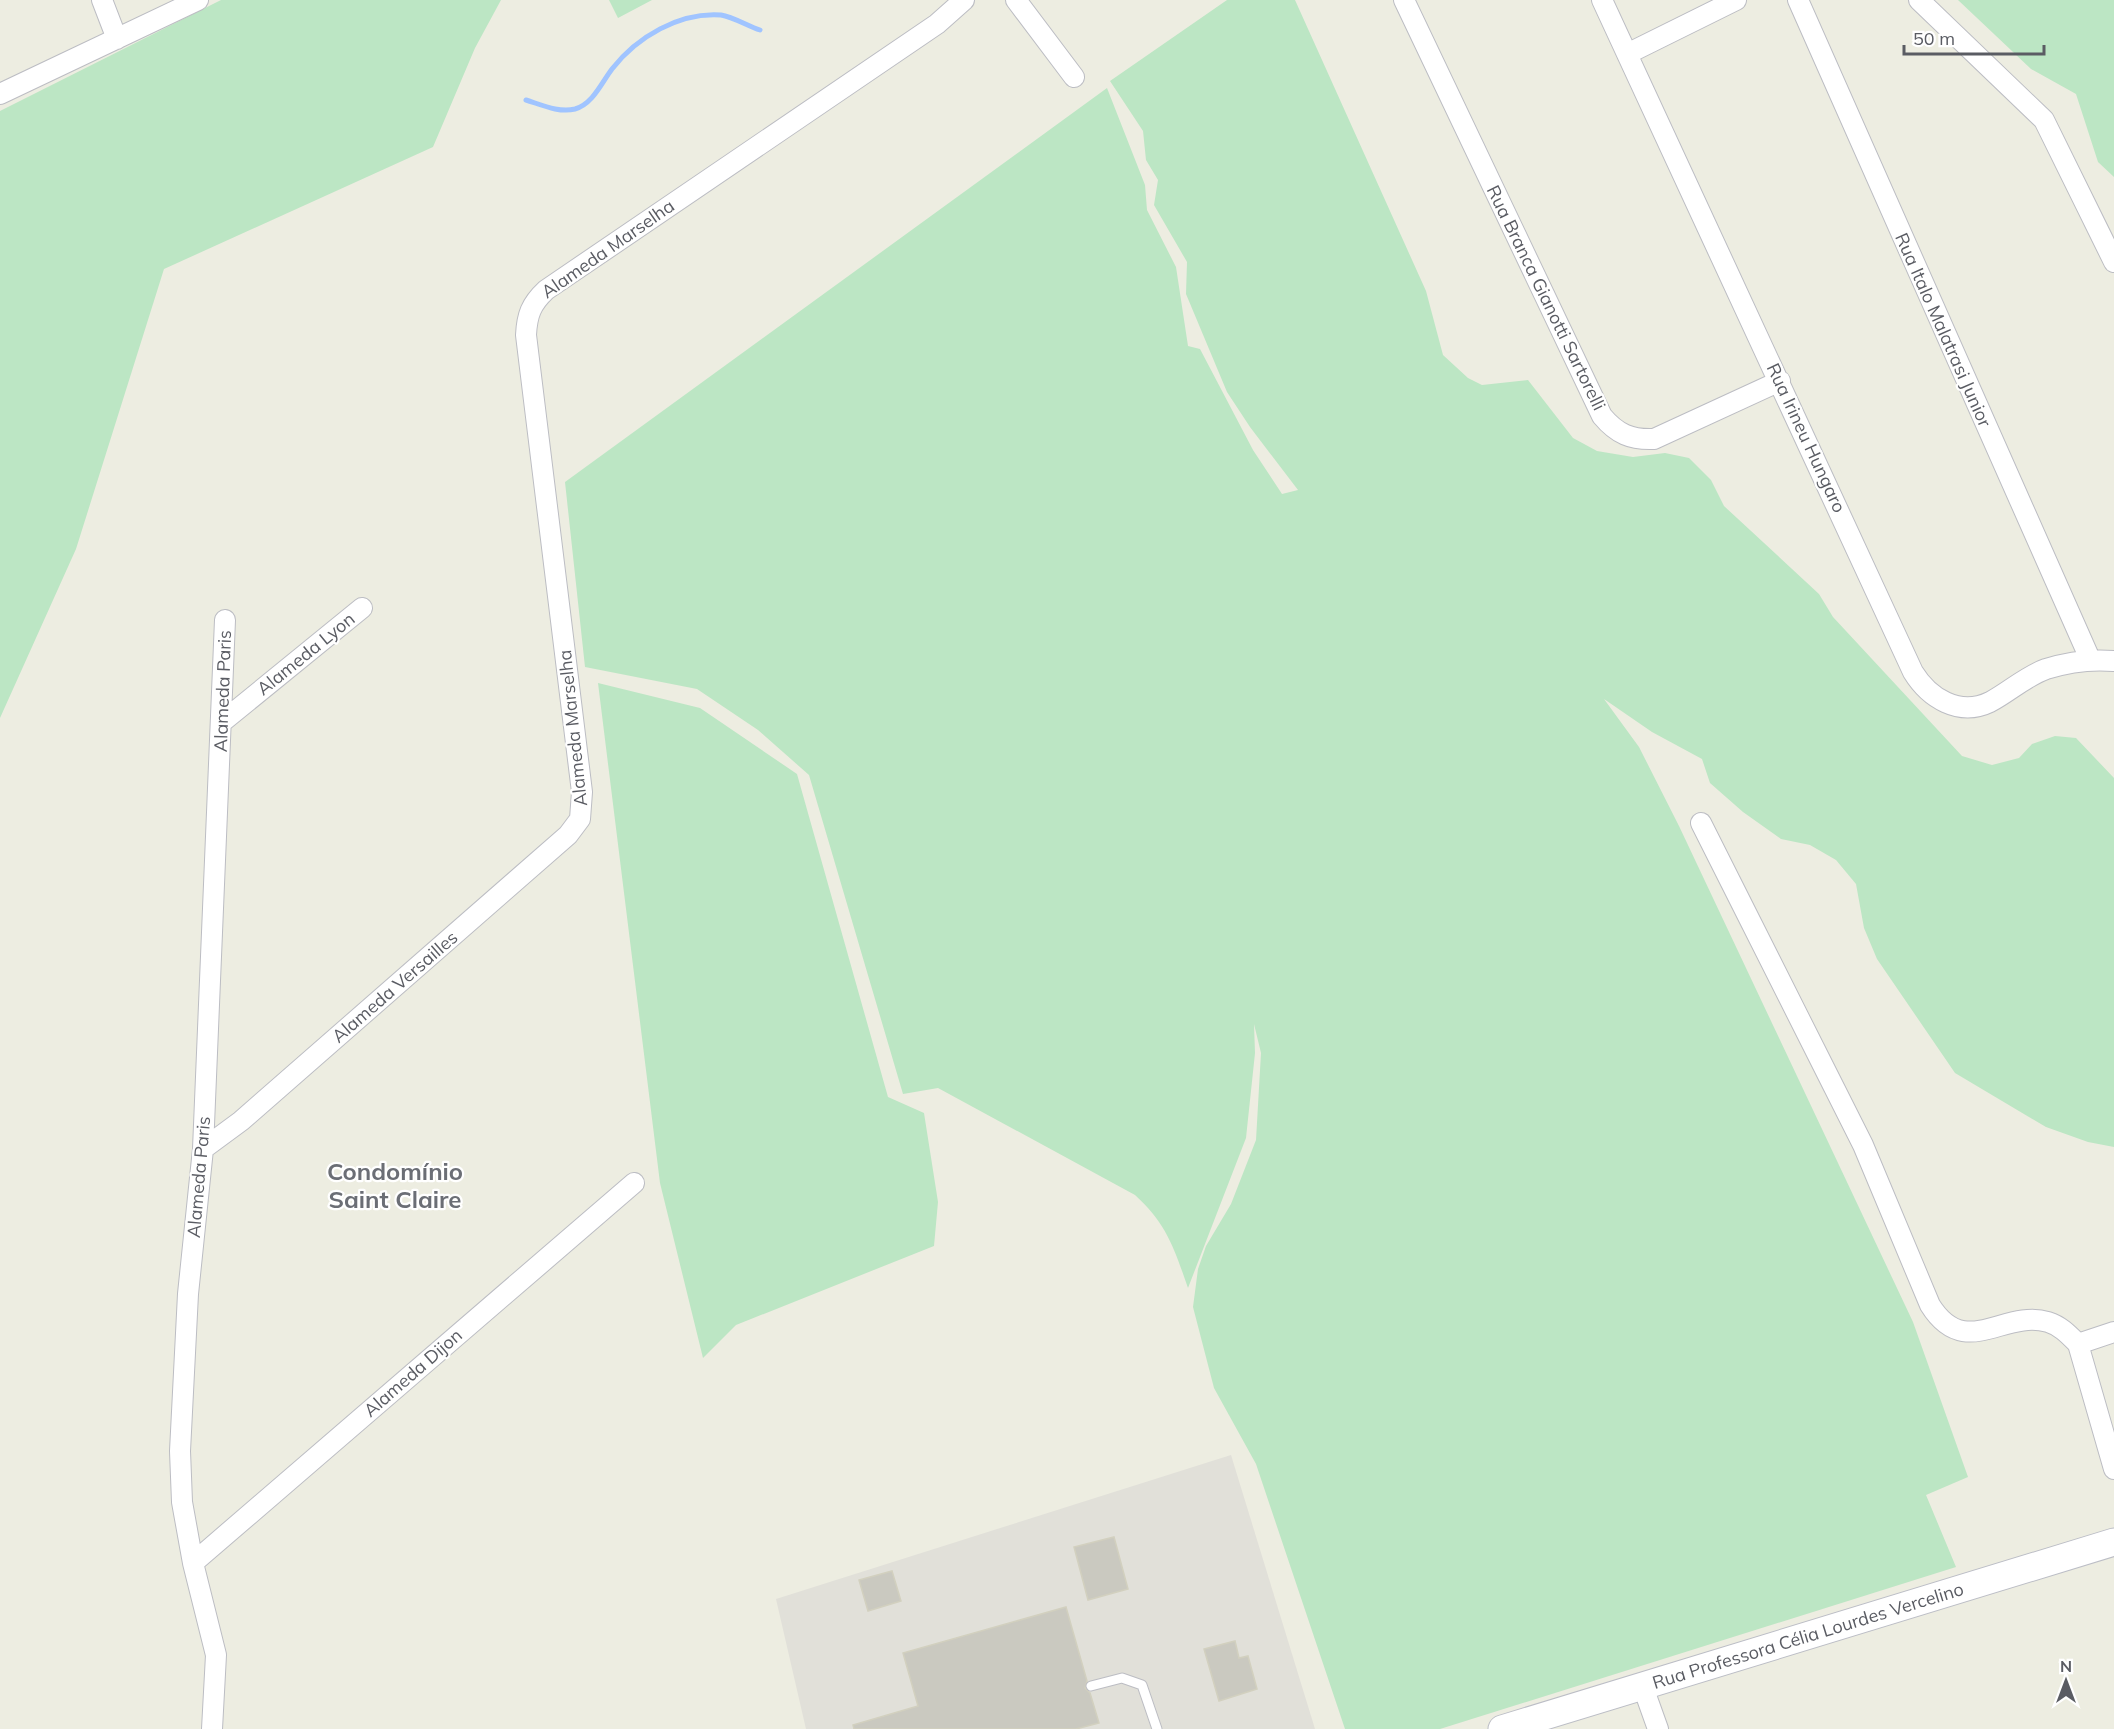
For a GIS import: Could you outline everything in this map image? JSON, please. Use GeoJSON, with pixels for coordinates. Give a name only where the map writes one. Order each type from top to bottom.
{"type":"FeatureCollection","features":[{"type":"Feature","properties":{"kind":"main road","name":"Rua Professora Célia Lourdes Vercelino"},"geometry":{"type":"LineString","coordinates":[[1502,1729],[2114,1542]]}},
{"type":"Feature","properties":{"kind":"street"},"geometry":{"type":"LineString","coordinates":[[102,0],[117,39]]}},
{"type":"Feature","properties":{"kind":"street"},"geometry":{"type":"LineString","coordinates":[[0,94],[198,0]]}},
{"type":"Feature","properties":{"kind":"street","name":"Alameda Marselha"},"geometry":{"type":"LineString","coordinates":[[580,819],[582,792],[526,335],[531,307],[546,290],[937,24],[964,0]]}},
{"type":"Feature","properties":{"kind":"street"},"geometry":{"type":"LineString","coordinates":[[1016,0],[1074,77]]}},
{"type":"Feature","properties":{"kind":"street","name":"Rua Branca Gianotti Sartorelli"},"geometry":{"type":"LineString","coordinates":[[1404,0],[1602,416],[1612,428],[1625,436],[1639,440],[1654,439],[1780,381]]}},
{"type":"Feature","properties":{"kind":"street","name":"Rua Irineu Hungaro"},"geometry":{"type":"LineString","coordinates":[[1602,0],[1913,672],[1923,687],[1945,702],[1971,707],[1989,703],[2044,670],[2090,659],[2114,661]]}},
{"type":"Feature","properties":{"kind":"street"},"geometry":{"type":"LineString","coordinates":[[1627,54],[1736,0]]}},
{"type":"Feature","properties":{"kind":"street","name":"Rua Italo Malatrasi Junior"},"geometry":{"type":"LineString","coordinates":[[1798,0],[2090,659]]}},
{"type":"Feature","properties":{"kind":"street"},"geometry":{"type":"LineString","coordinates":[[1919,0],[2044,120],[2114,262]]}},
{"type":"Feature","properties":{"kind":"street","name":"Alameda Lyon"},"geometry":{"type":"LineString","coordinates":[[222,722],[363,608]]}},
{"type":"Feature","properties":{"kind":"street","name":"Alameda Paris"},"geometry":{"type":"LineString","coordinates":[[212,1729],[216,1655],[193,1563],[182,1502],[180,1451],[188,1294],[203,1149],[225,620]]}},
{"type":"Feature","properties":{"kind":"street","name":"Alameda Versailles"},"geometry":{"type":"LineString","coordinates":[[203,1149],[241,1121],[568,835],[580,819]]}},
{"type":"Feature","properties":{"kind":"street"},"geometry":{"type":"LineString","coordinates":[[1701,823],[1863,1145],[1937,1317],[1949,1326],[1962,1331],[1977,1332],[2031,1320],[2049,1322],[2065,1331],[2078,1344],[2114,1469]]}},
{"type":"Feature","properties":{"kind":"street","name":"Alameda Dijon"},"geometry":{"type":"LineString","coordinates":[[193,1563],[634,1183]]}},
{"type":"Feature","properties":{"kind":"street"},"geometry":{"type":"LineString","coordinates":[[2078,1344],[2114,1332]]}},
{"type":"Feature","properties":{"kind":"street"},"geometry":{"type":"LineString","coordinates":[[1643,1687],[1658,1729]]}},
{"type":"Feature","properties":{"kind":"lane"},"geometry":{"type":"LineString","coordinates":[[1091,1686],[1122,1678],[1142,1685],[1158,1729]]}},
{"type":"Feature","properties":{"kind":"shaded area"},"geometry":{"type":"Polygon","coordinates":[[[1231,1455],[1315,1729],[806,1729],[776,1599],[1231,1455]]]}},
{"type":"Feature","properties":{"kind":"green space"},"geometry":{"type":"Polygon","coordinates":[[[221,0],[501,0],[475,48],[433,147],[164,269],[76,549],[0,718],[0,111],[221,0]]]}},
{"type":"Feature","properties":{"kind":"green space"},"geometry":{"type":"Polygon","coordinates":[[[609,0],[652,0],[618,18],[609,0]]]}},
{"type":"Feature","properties":{"kind":"green space"},"geometry":{"type":"Polygon","coordinates":[[[1227,0],[1295,0],[1426,291],[1443,355],[1468,378],[1482,385],[1528,380],[1573,438],[1597,451],[1633,457],[1665,453],[1689,458],[1711,480],[1724,506],[1819,594],[1833,617],[1962,756],[1992,765],[2019,758],[2032,744],[2055,736],[2076,738],[2114,778],[2114,1147],[2088,1142],[2046,1127],[1955,1073],[1877,959],[1864,928],[1856,884],[1836,860],[1810,845],[1781,839],[1743,812],[1710,783],[1702,759],[1652,732],[1604,699],[1639,747],[1679,826],[1913,1322],[1968,1477],[1926,1495],[1956,1567],[1440,1729],[1345,1729],[1256,1464],[1214,1388],[1193,1307],[1198,1269],[1206,1246],[1231,1204],[1256,1140],[1261,1053],[1254,1024],[1255,1053],[1246,1138],[1188,1288],[1168,1237],[1155,1216],[1135,1195],[938,1088],[903,1094],[809,775],[758,730],[697,689],[585,667],[565,482],[1107,88],[1145,185],[1147,210],[1176,267],[1188,346],[1200,349],[1253,450],[1282,494],[1298,490],[1250,427],[1227,392],[1186,294],[1187,262],[1154,205],[1158,180],[1146,160],[1143,131],[1110,81],[1227,0]]]}},
{"type":"Feature","properties":{"kind":"green space"},"geometry":{"type":"Polygon","coordinates":[[[1958,0],[2114,0],[2114,177],[2098,162],[2076,94],[2031,69],[1958,0]]]}},
{"type":"Feature","properties":{"kind":"green space"},"geometry":{"type":"Polygon","coordinates":[[[598,683],[700,708],[797,774],[888,1097],[924,1113],[938,1202],[934,1246],[736,1325],[703,1358],[660,1183],[598,683]]]}},
{"type":"Feature","properties":{"kind":"building"},"geometry":{"type":"Polygon","coordinates":[[[1114,1537],[1128,1589],[1088,1600],[1074,1547],[1114,1537]]]}},
{"type":"Feature","properties":{"kind":"building"},"geometry":{"type":"Polygon","coordinates":[[[892,1571],[901,1601],[868,1611],[859,1580],[892,1571]]]}},
{"type":"Feature","properties":{"kind":"building"},"geometry":{"type":"Polygon","coordinates":[[[1066,1607],[1087,1681],[1085,1688],[1090,1693],[1099,1723],[1076,1729],[854,1729],[853,1725],[918,1706],[903,1653],[1066,1607]]]}},
{"type":"Feature","properties":{"kind":"building"},"geometry":{"type":"Polygon","coordinates":[[[1235,1641],[1239,1658],[1248,1656],[1257,1689],[1219,1701],[1204,1649],[1235,1641]]]}},
{"type":"Feature","properties":{"kind":"waterway"},"geometry":{"type":"LineString","coordinates":[[526,100],[563,110],[581,106],[592,98],[622,57],[646,37],[675,22],[705,15],[721,15],[760,30]]}},
{"type":"Feature","properties":{"kind":"district","name":"Condomínio Saint Claire"},"geometry":{"type":"Point","coordinates":[395,1186]}}]}
